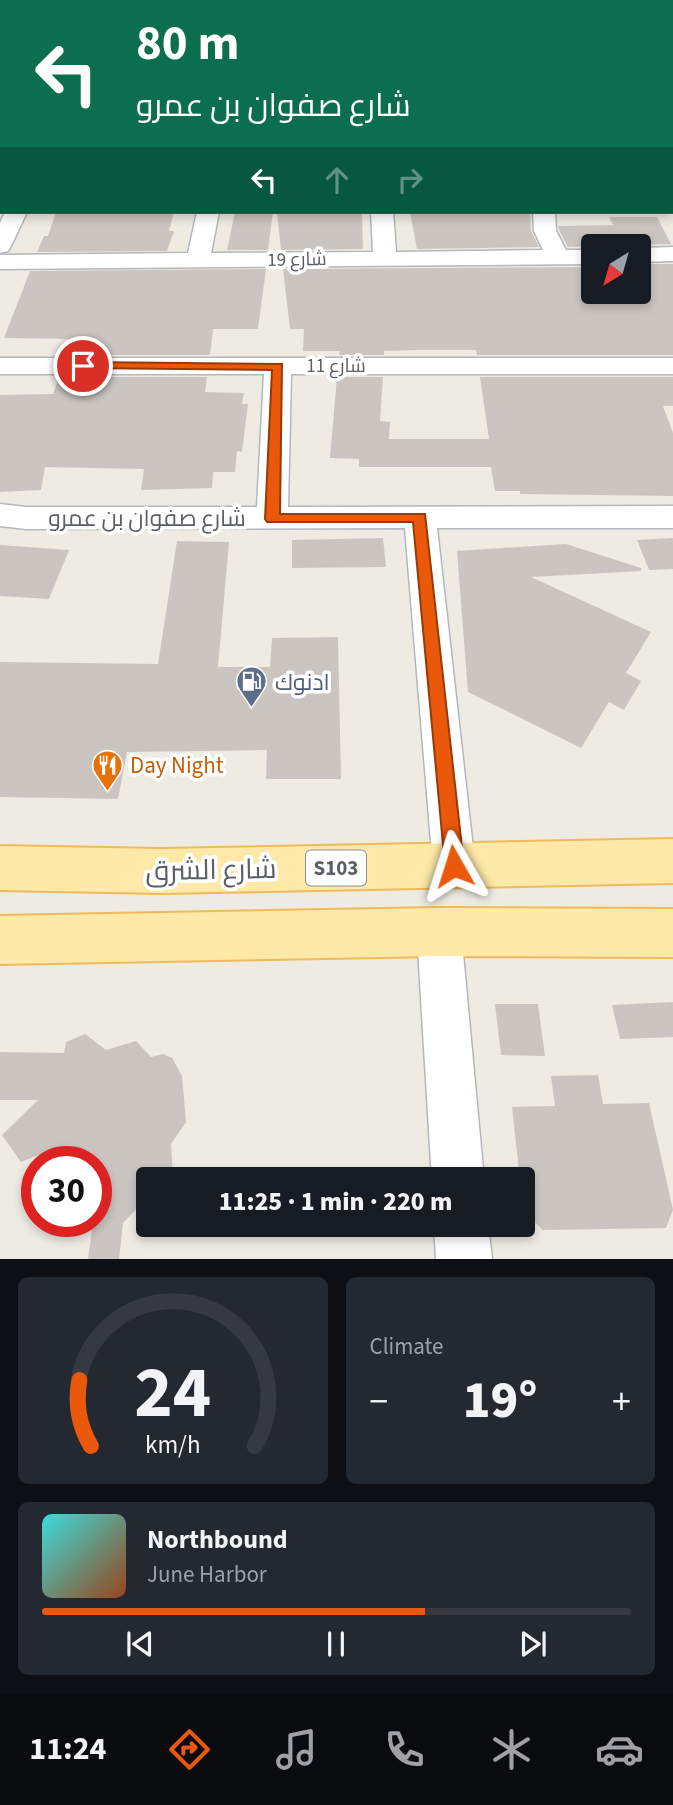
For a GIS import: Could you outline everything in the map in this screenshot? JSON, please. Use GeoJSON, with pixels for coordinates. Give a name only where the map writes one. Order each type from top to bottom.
{"type":"FeatureCollection","features":[{"type":"Feature","properties":{"kind":"main road","name":"شارع الشرق"},"geometry":{"type":"LineString","coordinates":[[0,868],[161,871],[673,861]]}},
{"type":"Feature","properties":{"kind":"main road"},"geometry":{"type":"LineString","coordinates":[[0,940],[439,932],[673,933]]}},
{"type":"Feature","properties":{"kind":"street"},"geometry":{"type":"LineString","coordinates":[[0,246],[15,214]]}},
{"type":"Feature","properties":{"kind":"street"},"geometry":{"type":"LineString","coordinates":[[198,261],[208,214]]}},
{"type":"Feature","properties":{"kind":"street"},"geometry":{"type":"LineString","coordinates":[[382,214],[385,258]]}},
{"type":"Feature","properties":{"kind":"street"},"geometry":{"type":"LineString","coordinates":[[544,214],[545,231],[558,258]]}},
{"type":"Feature","properties":{"kind":"street"},"geometry":{"type":"LineString","coordinates":[[651,255],[673,254]]}},
{"type":"Feature","properties":{"kind":"street","name":"شارع 19"},"geometry":{"type":"LineString","coordinates":[[0,262],[581,257]]}},
{"type":"Feature","properties":{"kind":"street","name":"شارع 11"},"geometry":{"type":"LineString","coordinates":[[0,366],[673,366]]}},
{"type":"Feature","properties":{"kind":"street"},"geometry":{"type":"LineString","coordinates":[[272,519],[278,366]]}},
{"type":"Feature","properties":{"kind":"street","name":"شارع صفوان بن عمرو"},"geometry":{"type":"LineString","coordinates":[[0,515],[26,518],[272,519],[673,517]]}},
{"type":"Feature","properties":{"kind":"street"},"geometry":{"type":"LineString","coordinates":[[420,517],[454,866]]}},
{"type":"Feature","properties":{"kind":"street"},"geometry":{"type":"LineString","coordinates":[[439,932],[457,1167]]}},
{"type":"Feature","properties":{"kind":"street"},"geometry":{"type":"LineString","coordinates":[[462,1237],[464,1259]]}},
{"type":"Feature","properties":{"kind":"building"},"geometry":{"type":"Polygon","coordinates":[[[55,214],[173,214],[169,231],[174,231],[167,251],[37,252],[44,236],[48,236],[55,214]]]}},
{"type":"Feature","properties":{"kind":"building"},"geometry":{"type":"Polygon","coordinates":[[[235,214],[273,214],[268,250],[227,250],[235,214]]]}},
{"type":"Feature","properties":{"kind":"building"},"geometry":{"type":"Polygon","coordinates":[[[277,214],[362,214],[363,249],[281,250],[277,214]]]}},
{"type":"Feature","properties":{"kind":"building"},"geometry":{"type":"Polygon","coordinates":[[[410,214],[530,214],[531,231],[539,247],[417,249],[410,214]]]}},
{"type":"Feature","properties":{"kind":"building"},"geometry":{"type":"Polygon","coordinates":[[[609,217],[657,217],[671,244],[651,245],[651,234],[581,234],[581,247],[568,247],[558,226],[613,225],[609,217]]]}},
{"type":"Feature","properties":{"kind":"building"},"geometry":{"type":"Polygon","coordinates":[[[651,264],[673,264],[673,355],[477,355],[476,350],[419,350],[384,351],[384,355],[339,355],[340,351],[303,351],[304,329],[290,329],[283,269],[581,267],[581,304],[651,304],[651,264]]]}},
{"type":"Feature","properties":{"kind":"building"},"geometry":{"type":"Polygon","coordinates":[[[266,269],[258,329],[213,329],[210,355],[66,355],[72,339],[4,338],[30,271],[266,269]]]}},
{"type":"Feature","properties":{"kind":"building"},"geometry":{"type":"Polygon","coordinates":[[[59,377],[207,377],[205,392],[244,393],[242,404],[248,404],[242,452],[237,451],[235,472],[213,472],[212,488],[141,490],[144,469],[45,467],[41,490],[0,492],[0,395],[53,394],[59,377]]]}},
{"type":"Feature","properties":{"kind":"building"},"geometry":{"type":"Polygon","coordinates":[[[337,377],[383,377],[380,421],[390,422],[389,439],[489,439],[480,377],[673,377],[673,406],[663,406],[673,433],[673,496],[520,494],[520,491],[495,491],[491,467],[359,467],[359,459],[330,458],[337,377]]]}},
{"type":"Feature","properties":{"kind":"building"},"geometry":{"type":"Polygon","coordinates":[[[383,538],[386,567],[292,568],[292,540],[383,538]]]}},
{"type":"Feature","properties":{"kind":"building"},"geometry":{"type":"Polygon","coordinates":[[[673,538],[673,569],[649,570],[637,540],[673,538]]]}},
{"type":"Feature","properties":{"kind":"building"},"geometry":{"type":"Polygon","coordinates":[[[177,541],[229,542],[218,667],[270,667],[272,638],[338,637],[341,779],[266,779],[267,750],[127,752],[118,799],[0,797],[0,662],[158,664],[177,541]]]}},
{"type":"Feature","properties":{"kind":"building"},"geometry":{"type":"Polygon","coordinates":[[[566,544],[641,568],[641,571],[531,577],[651,632],[626,673],[641,681],[624,710],[609,702],[581,748],[468,692],[457,551],[566,544]]]}},
{"type":"Feature","properties":{"kind":"building"},"geometry":{"type":"Polygon","coordinates":[[[0,545],[69,550],[49,599],[0,596],[0,545]]]}},
{"type":"Feature","properties":{"kind":"building"},"geometry":{"type":"Polygon","coordinates":[[[673,1002],[673,1037],[620,1039],[612,1005],[673,1002]]]}},
{"type":"Feature","properties":{"kind":"building"},"geometry":{"type":"Polygon","coordinates":[[[495,1004],[538,1004],[545,1056],[501,1055],[495,1004]]]}},
{"type":"Feature","properties":{"kind":"building"},"geometry":{"type":"Polygon","coordinates":[[[85,1034],[106,1050],[136,1041],[151,1057],[163,1054],[172,1058],[182,1076],[186,1122],[171,1144],[172,1167],[136,1167],[136,1210],[123,1223],[119,1259],[88,1259],[91,1237],[112,1237],[112,1146],[21,1146],[21,1162],[2,1135],[38,1100],[0,1100],[0,1052],[64,1053],[66,1042],[85,1034]]]}},
{"type":"Feature","properties":{"kind":"building"},"geometry":{"type":"Polygon","coordinates":[[[598,1075],[603,1104],[649,1103],[673,1210],[666,1228],[543,1230],[535,1223],[535,1167],[519,1167],[512,1107],[555,1106],[551,1076],[598,1075]]]}},
{"type":"Feature","properties":{"kind":"place","name":"ادنوك"},"geometry":{"type":"Point","coordinates":[252,709]}},
{"type":"Feature","properties":{"kind":"place","name":"Day Night"},"geometry":{"type":"Point","coordinates":[107,792]}},
{"type":"Feature","properties":{"kind":"route"},"geometry":{"type":"LineString","coordinates":[[83,366],[278,366],[272,519],[420,517],[454,866]]}}]}
